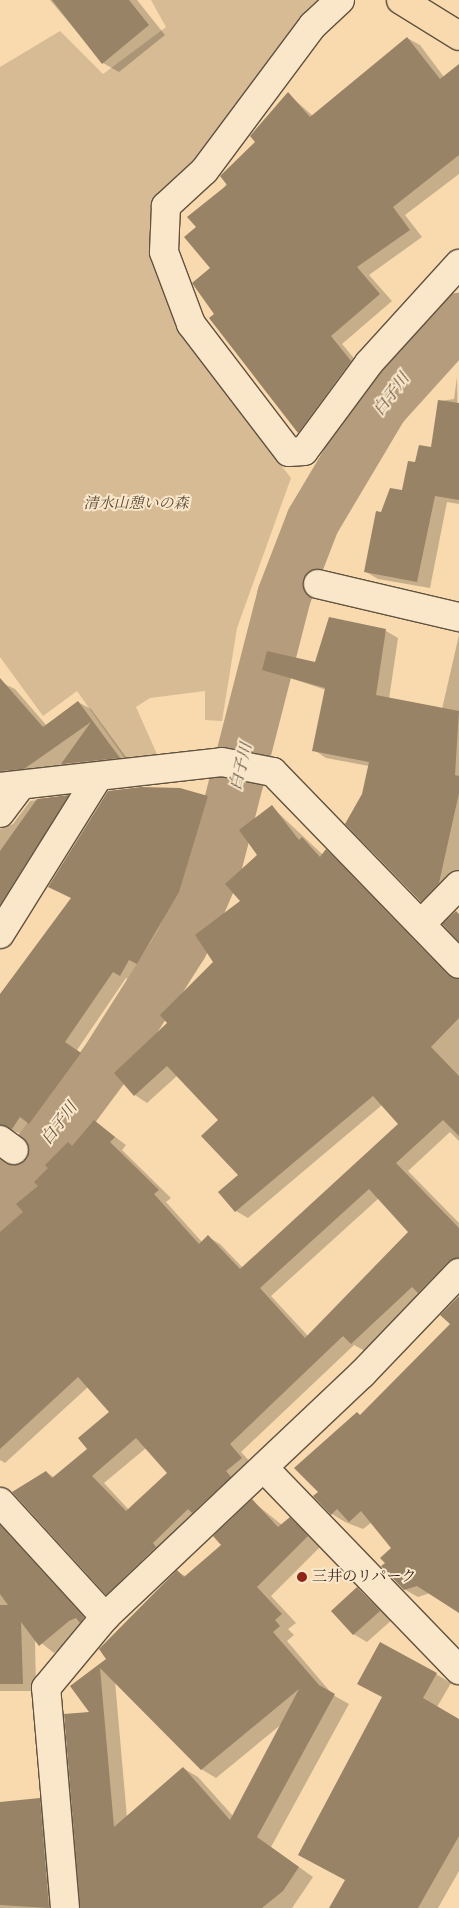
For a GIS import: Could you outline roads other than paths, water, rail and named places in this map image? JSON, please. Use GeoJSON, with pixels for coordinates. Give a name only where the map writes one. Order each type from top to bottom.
{"type":"FeatureCollection","features":[{"type":"Feature","properties":{"kind":"main road"},"geometry":{"type":"LineString","coordinates":[[401,0],[459,36]]}},
{"type":"Feature","properties":{"kind":"street"},"geometry":{"type":"LineString","coordinates":[[340,0],[313,25],[204,171],[166,206],[164,252],[191,324],[289,452],[304,451],[369,363],[459,264]]}},
{"type":"Feature","properties":{"kind":"street"},"geometry":{"type":"LineString","coordinates":[[318,584],[459,617]]}},
{"type":"Feature","properties":{"kind":"street"},"geometry":{"type":"LineString","coordinates":[[0,813],[10,786],[97,779],[228,763],[273,772],[459,964]]}},
{"type":"Feature","properties":{"kind":"street"},"geometry":{"type":"LineString","coordinates":[[0,934],[97,779]]}},
{"type":"Feature","properties":{"kind":"street"},"geometry":{"type":"LineString","coordinates":[[421,924],[459,885]]}},
{"type":"Feature","properties":{"kind":"street"},"geometry":{"type":"LineString","coordinates":[[65,1908],[46,1688],[105,1617],[264,1468],[459,1273]]}},
{"type":"Feature","properties":{"kind":"street"},"geometry":{"type":"LineString","coordinates":[[264,1468],[459,1670]]}},
{"type":"Feature","properties":{"kind":"street"},"geometry":{"type":"LineString","coordinates":[[0,1502],[105,1617]]}},
{"type":"Feature","properties":{"kind":"waterway","name":"白子川"},"geometry":{"type":"LineString","coordinates":[[0,1205],[106,1063],[181,945],[214,869],[284,596],[313,521],[382,405],[459,320]]}},
{"type":"Feature","properties":{"kind":"place","name":"三井のリパーク"},"geometry":{"type":"Point","coordinates":[302,1577]}},
{"type":"Feature","properties":{"kind":"park label","name":"清水山憩いの森"},"geometry":{"type":"Point","coordinates":[136,504]}}]}
